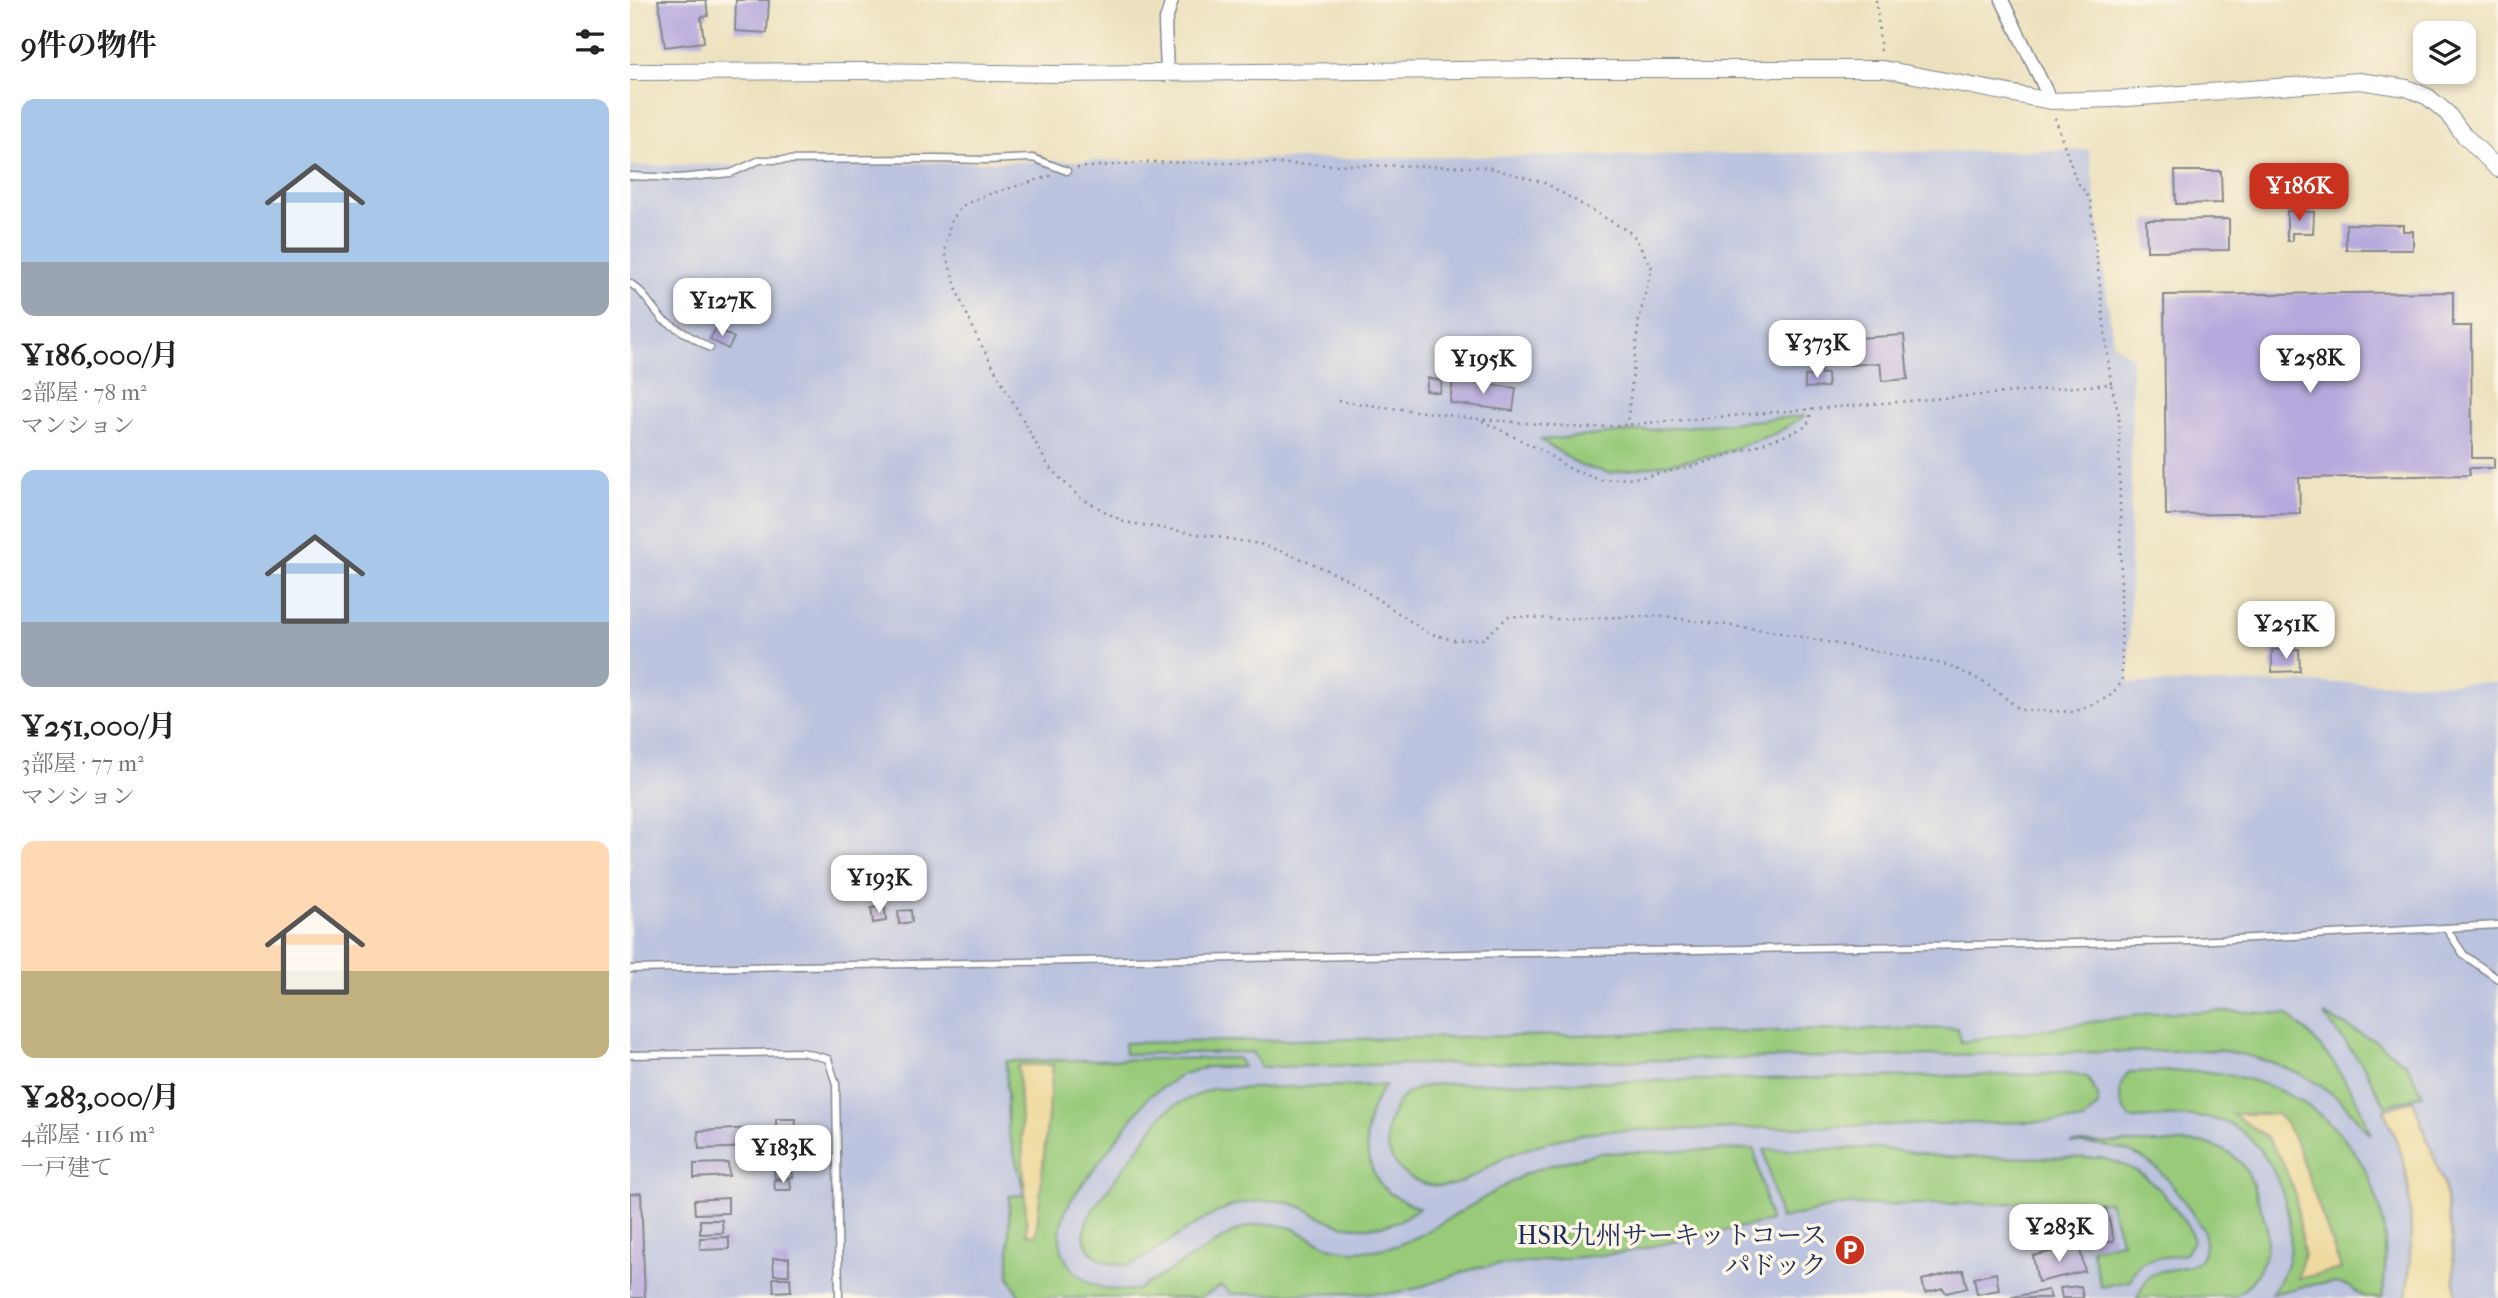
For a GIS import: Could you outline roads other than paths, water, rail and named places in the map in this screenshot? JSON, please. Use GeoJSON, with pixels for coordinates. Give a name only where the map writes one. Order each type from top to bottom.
{"type":"FeatureCollection","features":[{"type":"Feature","properties":{"kind":"street"},"geometry":{"type":"LineString","coordinates":[[1167,72],[1165,24],[1172,0]]}},
{"type":"Feature","properties":{"kind":"street"},"geometry":{"type":"LineString","coordinates":[[2002,0],[2051,101]]}},
{"type":"Feature","properties":{"kind":"street"},"geometry":{"type":"LineString","coordinates":[[630,72],[867,71],[1056,75],[1167,72],[1883,69],[2051,101],[2358,81],[2407,88],[2428,97],[2447,113],[2463,134],[2498,169]]}},
{"type":"Feature","properties":{"kind":"lane"},"geometry":{"type":"LineString","coordinates":[[630,176],[679,178],[731,173],[760,160],[1033,158],[1067,171]]}},
{"type":"Feature","properties":{"kind":"lane"},"geometry":{"type":"LineString","coordinates":[[630,284],[640,291],[663,320],[709,348]]}},
{"type":"Feature","properties":{"kind":"lane"},"geometry":{"type":"LineString","coordinates":[[630,969],[2180,942],[2498,925]]}},
{"type":"Feature","properties":{"kind":"lane"},"geometry":{"type":"LineString","coordinates":[[2446,928],[2464,955],[2498,979]]}},
{"type":"Feature","properties":{"kind":"lane"},"geometry":{"type":"LineString","coordinates":[[630,1055],[802,1052],[828,1059],[836,1084],[839,1298]]}},
{"type":"Feature","properties":{"kind":"place","name":"HSR九州サーキットコース パドック"},"geometry":{"type":"Point","coordinates":[1850,1250]}}]}
